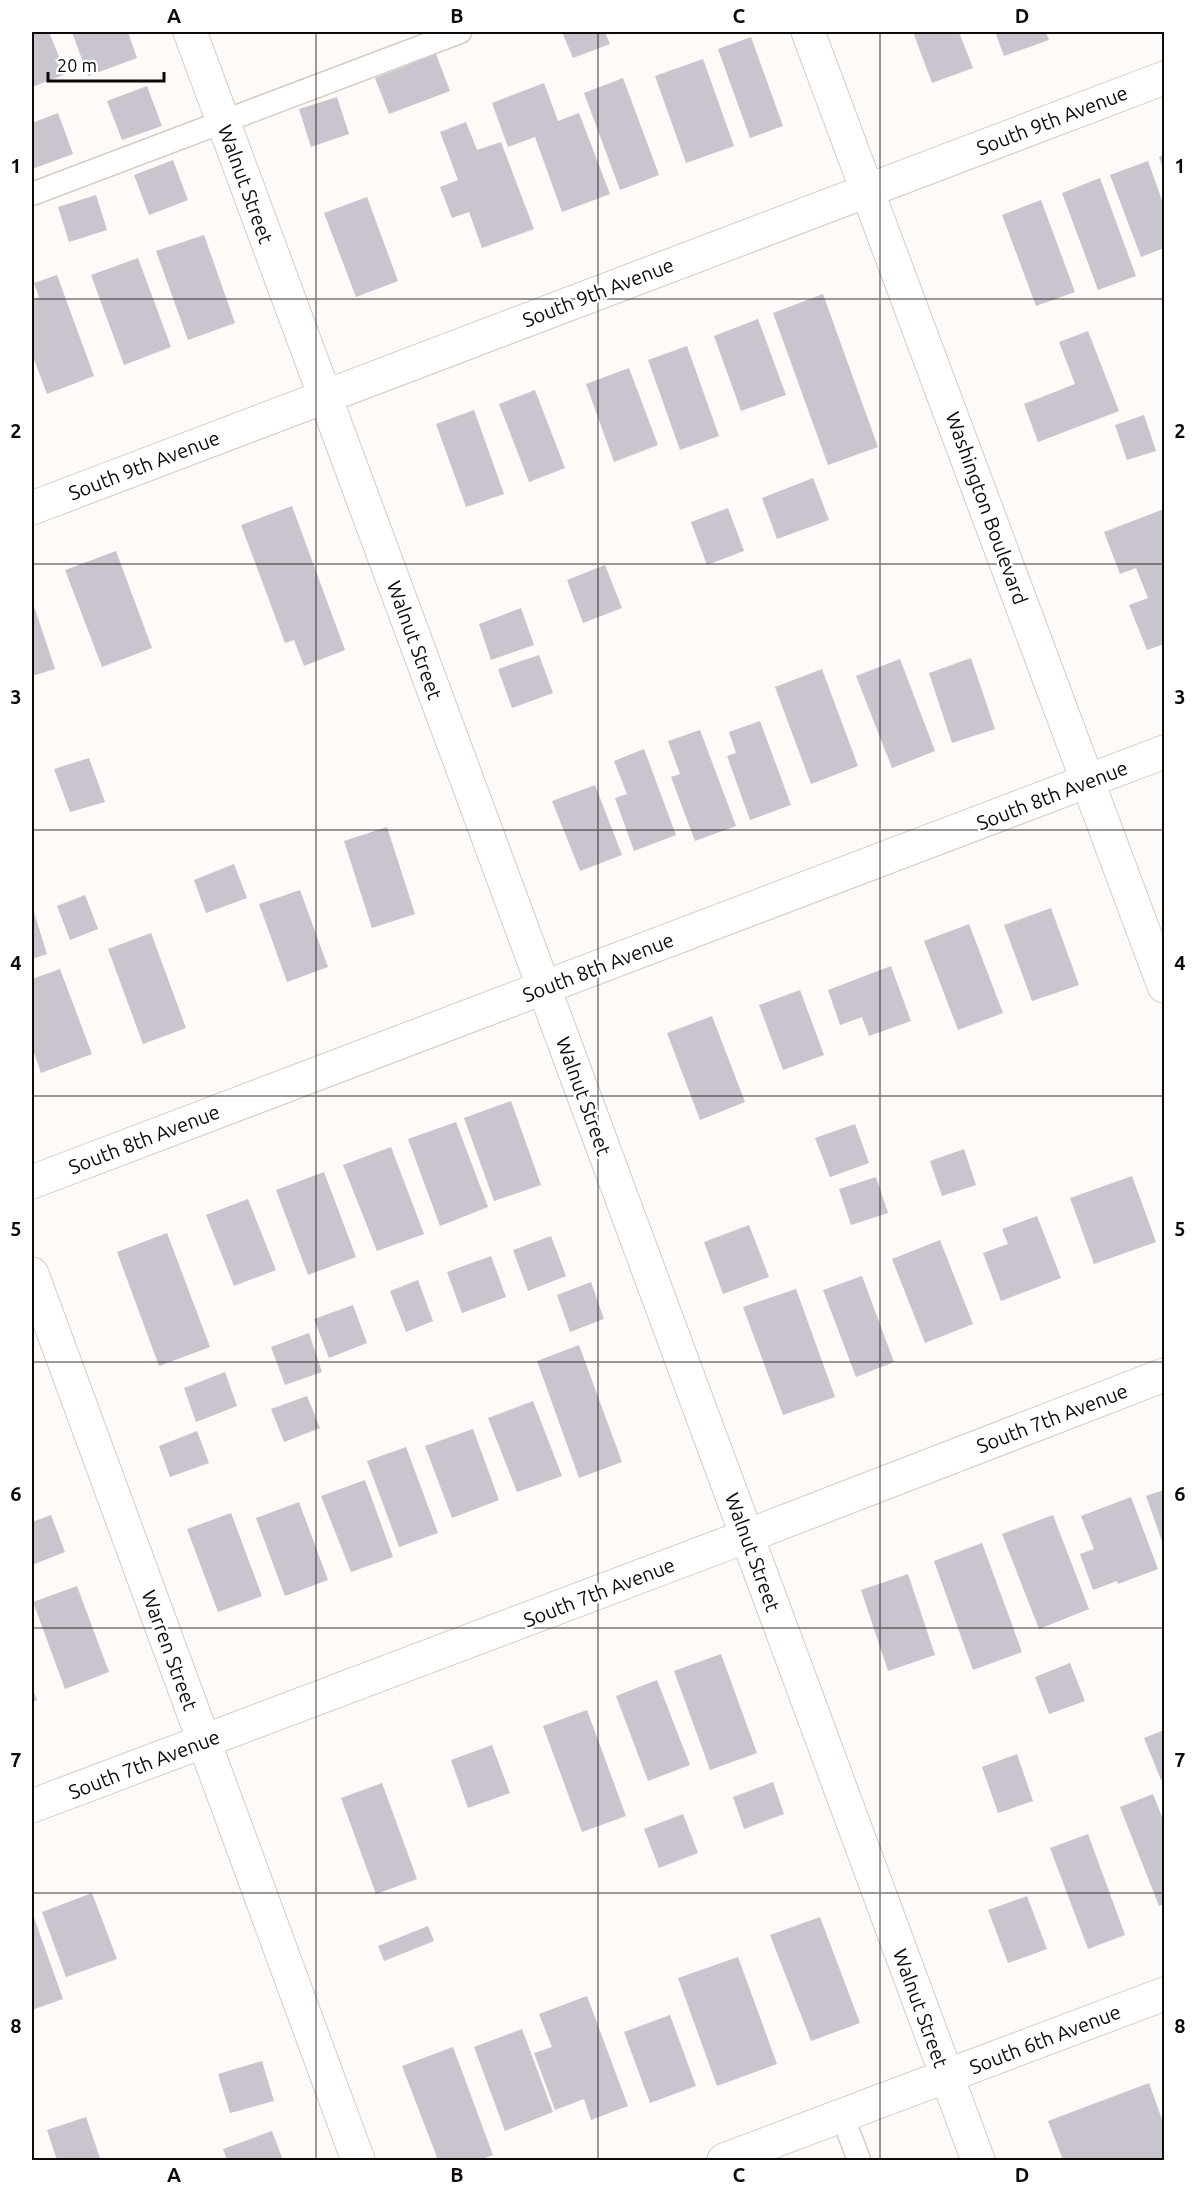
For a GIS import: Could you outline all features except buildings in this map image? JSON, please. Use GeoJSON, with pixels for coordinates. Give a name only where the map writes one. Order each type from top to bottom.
{"type":"FeatureCollection","features":[{"type":"Feature","properties":{"kind":"street","name":"Walnut Street"},"geometry":{"type":"LineString","coordinates":[[190,32],[978,2160]]}},
{"type":"Feature","properties":{"kind":"street","name":"Washington Boulevard"},"geometry":{"type":"LineString","coordinates":[[808,32],[1164,986]]}},
{"type":"Feature","properties":{"kind":"street","name":"South 9th Avenue"},"geometry":{"type":"LineString","coordinates":[[32,508],[1164,78]]}},
{"type":"Feature","properties":{"kind":"street","name":"South 8th Avenue"},"geometry":{"type":"LineString","coordinates":[[32,1182],[1164,752]]}},
{"type":"Feature","properties":{"kind":"street","name":"Warren Street"},"geometry":{"type":"LineString","coordinates":[[32,1274],[358,2160]]}},
{"type":"Feature","properties":{"kind":"street","name":"South 7th Avenue"},"geometry":{"type":"LineString","coordinates":[[32,1806],[747,1536],[1164,1375]]}},
{"type":"Feature","properties":{"kind":"street","name":"South 6th Avenue"},"geometry":{"type":"LineString","coordinates":[[724,2160],[1164,1994]]}},
{"type":"Feature","properties":{"kind":"lane"},"geometry":{"type":"LineString","coordinates":[[32,194],[460,32]]}},
{"type":"Feature","properties":{"kind":"lane"},"geometry":{"type":"LineString","coordinates":[[842,2115],[858,2160]]}}]}
